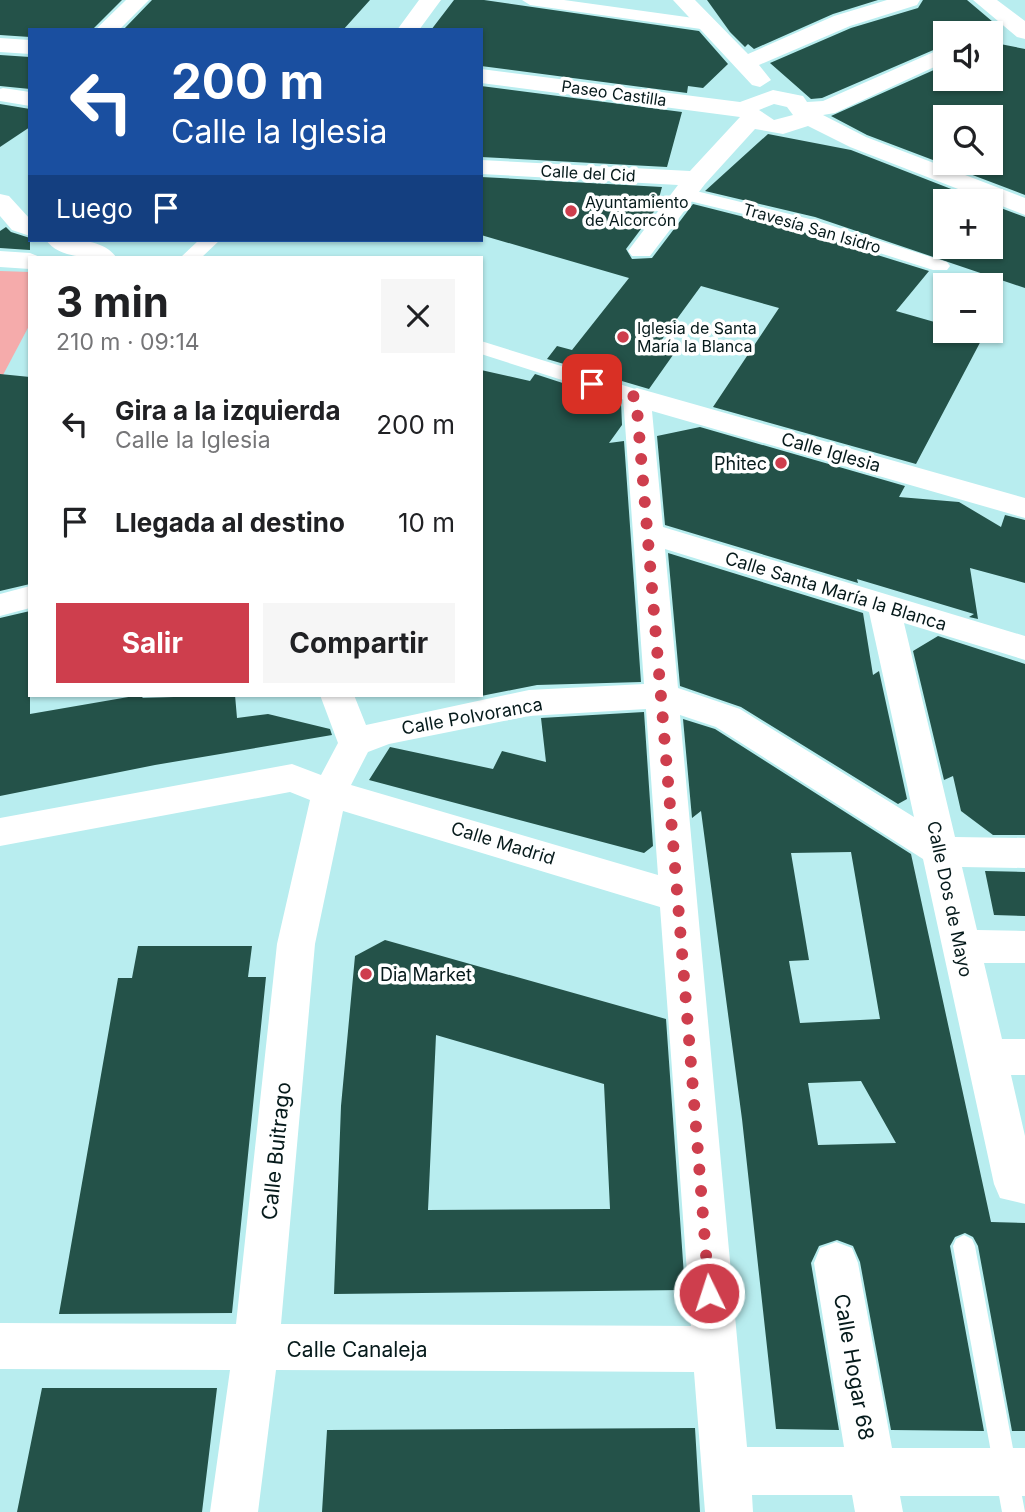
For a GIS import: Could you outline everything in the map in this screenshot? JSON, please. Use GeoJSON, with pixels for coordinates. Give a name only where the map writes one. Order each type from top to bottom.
{"type":"FeatureCollection","features":[{"type":"Feature","properties":{"kind":"street"},"geometry":{"type":"LineString","coordinates":[[108,28],[138,0]]}},
{"type":"Feature","properties":{"kind":"street"},"geometry":{"type":"LineString","coordinates":[[409,28],[430,0]]}},
{"type":"Feature","properties":{"kind":"street"},"geometry":{"type":"LineString","coordinates":[[530,0],[701,24]]}},
{"type":"Feature","properties":{"kind":"street"},"geometry":{"type":"LineString","coordinates":[[684,0],[701,24],[746,63],[773,97]]}},
{"type":"Feature","properties":{"kind":"street"},"geometry":{"type":"LineString","coordinates":[[746,63],[842,21],[909,0]]}},
{"type":"Feature","properties":{"kind":"street"},"geometry":{"type":"LineString","coordinates":[[984,0],[1024,31]]}},
{"type":"Feature","properties":{"kind":"street"},"geometry":{"type":"LineString","coordinates":[[1003,37],[1024,31]]}},
{"type":"Feature","properties":{"kind":"street"},"geometry":{"type":"LineString","coordinates":[[0,45],[28,47]]}},
{"type":"Feature","properties":{"kind":"street"},"geometry":{"type":"LineString","coordinates":[[777,127],[797,124],[805,112],[827,108],[933,59]]}},
{"type":"Feature","properties":{"kind":"street","name":"Paseo Castilla"},"geometry":{"type":"LineString","coordinates":[[483,76],[749,114],[777,127],[858,142]]}},
{"type":"Feature","properties":{"kind":"street"},"geometry":{"type":"LineString","coordinates":[[3,95],[28,99]]}},
{"type":"Feature","properties":{"kind":"street"},"geometry":{"type":"LineString","coordinates":[[641,251],[749,114],[755,100],[773,97],[795,101],[805,112],[858,142],[1025,207]]}},
{"type":"Feature","properties":{"kind":"street","name":"Calle del Cid"},"geometry":{"type":"LineString","coordinates":[[483,167],[690,186]]}},
{"type":"Feature","properties":{"kind":"street","name":"Travesía San Isidro"},"geometry":{"type":"LineString","coordinates":[[690,186],[940,266]]}},
{"type":"Feature","properties":{"kind":"street"},"geometry":{"type":"LineString","coordinates":[[0,201],[21,225],[28,227]]}},
{"type":"Feature","properties":{"kind":"street"},"geometry":{"type":"LineString","coordinates":[[64,242],[100,256]]}},
{"type":"Feature","properties":{"kind":"street"},"geometry":{"type":"LineString","coordinates":[[192,256],[208,242]]}},
{"type":"Feature","properties":{"kind":"street"},"geometry":{"type":"LineString","coordinates":[[0,259],[28,261]]}},
{"type":"Feature","properties":{"kind":"street"},"geometry":{"type":"LineString","coordinates":[[483,347],[526,364],[636,397],[663,696],[676,896],[713,1349],[727,1491],[876,1492],[1015,1485]]}},
{"type":"Feature","properties":{"kind":"street","name":"Calle Iglesia"},"geometry":{"type":"LineString","coordinates":[[636,397],[1025,508]]}},
{"type":"Feature","properties":{"kind":"street","name":"Calle Santa María la Blanca"},"geometry":{"type":"LineString","coordinates":[[647,533],[1025,648]]}},
{"type":"Feature","properties":{"kind":"street"},"geometry":{"type":"LineString","coordinates":[[0,605],[28,598]]}},
{"type":"Feature","properties":{"kind":"street","name":"Calle Dos de Mayo"},"geometry":{"type":"LineString","coordinates":[[884,605],[941,852],[959,946],[1005,1056],[1015,1184],[1025,1184]]}},
{"type":"Feature","properties":{"kind":"street","name":"Calle Polvoranca"},"geometry":{"type":"LineString","coordinates":[[355,743],[385,732],[529,703],[663,696],[728,718],[941,852]]}},
{"type":"Feature","properties":{"kind":"street"},"geometry":{"type":"LineString","coordinates":[[0,832],[292,778],[329,793],[355,743],[338,697]]}},
{"type":"Feature","properties":{"kind":"street","name":"Calle Madrid"},"geometry":{"type":"LineString","coordinates":[[329,793],[676,896]]}},
{"type":"Feature","properties":{"kind":"street","name":"Calle Buitrago"},"geometry":{"type":"LineString","coordinates":[[234,1512],[256,1349],[296,944],[329,793]]}},
{"type":"Feature","properties":{"kind":"street"},"geometry":{"type":"LineString","coordinates":[[941,852],[1025,853]]}},
{"type":"Feature","properties":{"kind":"street"},"geometry":{"type":"LineString","coordinates":[[959,946],[1025,947]]}},
{"type":"Feature","properties":{"kind":"street","name":"Calle Hogar 68"},"geometry":{"type":"LineString","coordinates":[[836,1262],[876,1492]]}},
{"type":"Feature","properties":{"kind":"street","name":"Calle Canaleja"},"geometry":{"type":"LineString","coordinates":[[0,1346],[713,1349]]}},
{"type":"Feature","properties":{"kind":"lane"},"geometry":{"type":"LineString","coordinates":[[964,1246],[1015,1485]]}},
{"type":"Feature","properties":{"kind":"shaded area"},"geometry":{"type":"Polygon","coordinates":[[[0,271],[28,272],[28,328],[3,375],[0,374],[0,271]]]}},
{"type":"Feature","properties":{"kind":"building"},"geometry":{"type":"Polygon","coordinates":[[[0,0],[122,0],[94,28],[28,28],[28,37],[0,35],[0,0]]]}},
{"type":"Feature","properties":{"kind":"building"},"geometry":{"type":"Polygon","coordinates":[[[152,0],[370,0],[345,28],[125,28],[152,0]]]}},
{"type":"Feature","properties":{"kind":"building"},"geometry":{"type":"Polygon","coordinates":[[[454,0],[484,0],[699,31],[728,64],[703,88],[688,86],[687,93],[483,66],[483,28],[433,28],[454,0]]]}},
{"type":"Feature","properties":{"kind":"building"},"geometry":{"type":"Polygon","coordinates":[[[707,0],[878,0],[833,14],[754,49],[748,44],[745,47],[730,32],[707,0]]]}},
{"type":"Feature","properties":{"kind":"building"},"geometry":{"type":"Polygon","coordinates":[[[923,0],[967,0],[992,21],[933,21],[933,50],[822,98],[811,99],[770,63],[851,28],[918,8],[923,0]]]}},
{"type":"Feature","properties":{"kind":"building"},"geometry":{"type":"Polygon","coordinates":[[[1003,45],[1025,49],[1025,195],[972,175],[1003,175],[1003,105],[933,105],[933,160],[867,135],[831,116],[933,70],[933,91],[1003,91],[1003,45]]]}},
{"type":"Feature","properties":{"kind":"building"},"geometry":{"type":"Polygon","coordinates":[[[0,55],[28,57],[28,89],[0,86],[0,55]]]}},
{"type":"Feature","properties":{"kind":"building"},"geometry":{"type":"Polygon","coordinates":[[[483,86],[682,112],[667,167],[483,157],[483,86]]]}},
{"type":"Feature","properties":{"kind":"building"},"geometry":{"type":"Polygon","coordinates":[[[0,104],[28,109],[28,128],[0,147],[0,104]]]}},
{"type":"Feature","properties":{"kind":"building"},"geometry":{"type":"Polygon","coordinates":[[[768,134],[851,150],[951,189],[933,189],[933,257],[815,217],[705,191],[768,134]]]}},
{"type":"Feature","properties":{"kind":"building"},"geometry":{"type":"Polygon","coordinates":[[[483,177],[662,187],[656,209],[626,249],[632,259],[652,258],[693,204],[800,231],[929,271],[896,311],[933,322],[933,343],[980,343],[916,464],[713,407],[779,308],[701,286],[655,349],[673,355],[649,389],[547,359],[557,346],[572,350],[629,278],[483,236],[483,177]]]}},
{"type":"Feature","properties":{"kind":"building"},"geometry":{"type":"Polygon","coordinates":[[[1003,209],[1025,217],[1025,288],[1003,281],[1003,273],[981,273],[939,259],[1003,259],[1003,209]]]}},
{"type":"Feature","properties":{"kind":"building"},"geometry":{"type":"Polygon","coordinates":[[[6,227],[11,232],[28,237],[30,250],[0,248],[0,231],[6,227]]]}},
{"type":"Feature","properties":{"kind":"building"},"geometry":{"type":"Polygon","coordinates":[[[483,370],[530,381],[535,374],[621,402],[622,425],[609,443],[624,441],[641,682],[537,685],[483,696],[483,370]]]}},
{"type":"Feature","properties":{"kind":"building"},"geometry":{"type":"Polygon","coordinates":[[[0,374],[28,377],[28,584],[0,591],[0,374]]]}},
{"type":"Feature","properties":{"kind":"building"},"geometry":{"type":"Polygon","coordinates":[[[700,427],[905,486],[899,497],[959,502],[1001,527],[1005,515],[1025,520],[1025,583],[970,568],[978,619],[969,617],[974,614],[857,579],[858,583],[665,525],[657,436],[700,427]]]}},
{"type":"Feature","properties":{"kind":"building"},"geometry":{"type":"Polygon","coordinates":[[[668,553],[863,613],[873,675],[879,671],[907,799],[898,804],[741,707],[680,686],[668,553]]]}},
{"type":"Feature","properties":{"kind":"building"},"geometry":{"type":"Polygon","coordinates":[[[28,611],[30,714],[128,697],[235,697],[237,718],[268,714],[330,729],[332,735],[155,765],[0,796],[0,618],[28,611]]]}},
{"type":"Feature","properties":{"kind":"building"},"geometry":{"type":"Polygon","coordinates":[[[938,636],[1025,664],[1025,835],[993,835],[961,811],[953,776],[944,780],[913,651],[938,636]]]}},
{"type":"Feature","properties":{"kind":"building"},"geometry":{"type":"Polygon","coordinates":[[[644,712],[653,846],[644,853],[369,780],[390,747],[493,769],[502,751],[546,762],[541,718],[644,712]]]}},
{"type":"Feature","properties":{"kind":"building"},"geometry":{"type":"Polygon","coordinates":[[[683,719],[715,729],[911,854],[991,1222],[1025,1223],[1025,1431],[1012,1431],[978,1246],[973,1237],[965,1233],[955,1237],[950,1246],[984,1431],[891,1430],[860,1262],[853,1246],[837,1240],[819,1246],[811,1263],[839,1430],[776,1429],[742,1119],[701,811],[692,818],[683,719]],[[851,852],[791,853],[809,960],[789,961],[800,1023],[880,1019],[851,852]],[[861,1081],[808,1083],[818,1145],[896,1143],[861,1081]]]}},
{"type":"Feature","properties":{"kind":"building"},"geometry":{"type":"Polygon","coordinates":[[[985,871],[1025,872],[1025,916],[994,915],[985,871]]]}},
{"type":"Feature","properties":{"kind":"building"},"geometry":{"type":"Polygon","coordinates":[[[385,940],[666,1019],[685,1290],[334,1294],[341,1106],[355,956],[385,940]],[[436,1035],[428,1210],[610,1209],[604,1084],[436,1035]]]}},
{"type":"Feature","properties":{"kind":"building"},"geometry":{"type":"Polygon","coordinates":[[[138,946],[252,946],[248,977],[266,977],[232,1313],[59,1314],[118,978],[132,978],[138,946]]]}},
{"type":"Feature","properties":{"kind":"building"},"geometry":{"type":"Polygon","coordinates":[[[42,1388],[217,1388],[202,1512],[17,1512],[42,1388]]]}},
{"type":"Feature","properties":{"kind":"building"},"geometry":{"type":"Polygon","coordinates":[[[695,1428],[700,1512],[322,1512],[327,1430],[695,1428]]]}},
{"type":"Feature","properties":{"kind":"place","name":"Ayuntamiento de Alcorcón"},"geometry":{"type":"Point","coordinates":[571,211]}},
{"type":"Feature","properties":{"kind":"place","name":"Iglesia de Santa María la Blanca"},"geometry":{"type":"Point","coordinates":[623,337]}},
{"type":"Feature","properties":{"kind":"place","name":"Phitec"},"geometry":{"type":"Point","coordinates":[781,463]}},
{"type":"Feature","properties":{"kind":"place","name":"Dia Market"},"geometry":{"type":"Point","coordinates":[366,974]}},
{"type":"Feature","properties":{"kind":"route"},"geometry":{"type":"LineString","coordinates":[[592,384],[636,397],[663,696],[676,896],[709,1293]]}}]}
